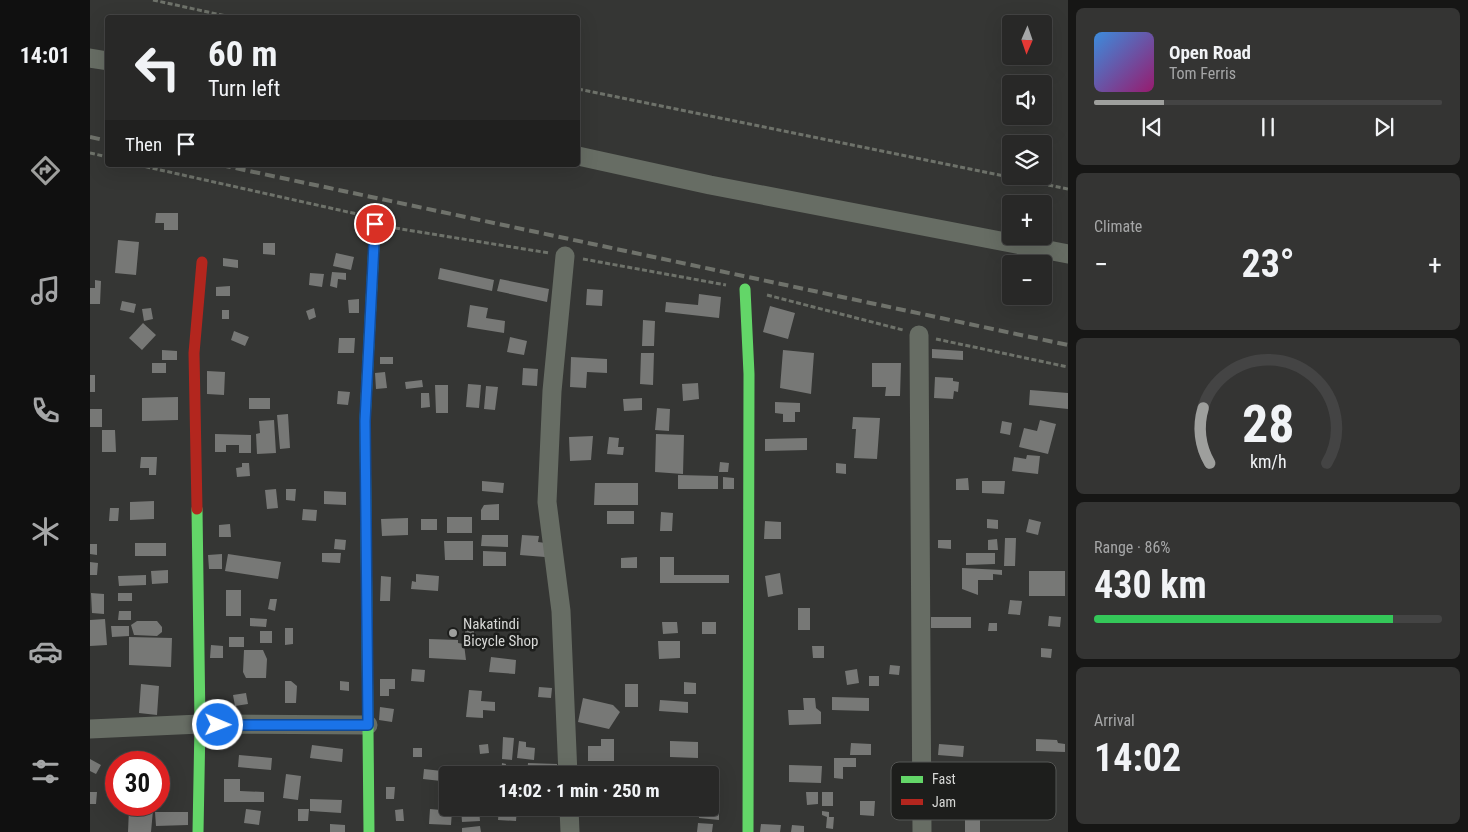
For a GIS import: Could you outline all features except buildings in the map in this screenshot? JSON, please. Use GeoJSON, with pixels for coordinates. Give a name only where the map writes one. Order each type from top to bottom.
{"type":"FeatureCollection","features":[{"type":"Feature","properties":{"kind":"street"},"geometry":{"type":"LineString","coordinates":[[90,58],[105,60]]}},
{"type":"Feature","properties":{"kind":"street"},"geometry":{"type":"LineString","coordinates":[[580,156],[710,185],[1068,254]]}},
{"type":"Feature","properties":{"kind":"street"},"geometry":{"type":"LineString","coordinates":[[369,832],[365,421],[375,224]]}},
{"type":"Feature","properties":{"kind":"street"},"geometry":{"type":"LineString","coordinates":[[565,256],[552,391],[547,502],[561,611],[568,766]]}},
{"type":"Feature","properties":{"kind":"street"},"geometry":{"type":"LineString","coordinates":[[198,832],[200,724],[194,353],[202,262]]}},
{"type":"Feature","properties":{"kind":"street"},"geometry":{"type":"LineString","coordinates":[[745,289],[749,374],[748,832]]}},
{"type":"Feature","properties":{"kind":"street"},"geometry":{"type":"LineString","coordinates":[[919,334],[922,762]]}},
{"type":"Feature","properties":{"kind":"street"},"geometry":{"type":"LineString","coordinates":[[90,729],[200,724],[368,725]]}},
{"type":"Feature","properties":{"kind":"street"},"geometry":{"type":"LineString","coordinates":[[569,816],[570,832]]}},
{"type":"Feature","properties":{"kind":"path"},"geometry":{"type":"LineString","coordinates":[[153,0],[221,15]]}},
{"type":"Feature","properties":{"kind":"path"},"geometry":{"type":"LineString","coordinates":[[580,89],[1068,190]]}},
{"type":"Feature","properties":{"kind":"path"},"geometry":{"type":"LineString","coordinates":[[90,152],[105,156]]}},
{"type":"Feature","properties":{"kind":"path"},"geometry":{"type":"LineString","coordinates":[[146,167],[354,213],[375,224],[745,289],[919,334],[1068,367]]}},
{"type":"Feature","properties":{"kind":"railway"},"geometry":{"type":"LineString","coordinates":[[90,137],[105,140]]}},
{"type":"Feature","properties":{"kind":"railway"},"geometry":{"type":"LineString","coordinates":[[230,167],[1068,345]]}},
{"type":"Feature","properties":{"kind":"traffic: fast"},"geometry":{"type":"LineString","coordinates":[[369,832],[365,421],[375,224]]}},
{"type":"Feature","properties":{"kind":"traffic: fast"},"geometry":{"type":"LineString","coordinates":[[745,289],[749,374],[748,832]]}},
{"type":"Feature","properties":{"kind":"traffic: fast"},"geometry":{"type":"LineString","coordinates":[[197,509],[200,724],[198,832]]}},
{"type":"Feature","properties":{"kind":"traffic: jam"},"geometry":{"type":"LineString","coordinates":[[197,509],[194,353],[202,262]]}},
{"type":"Feature","properties":{"kind":"place","name":"Nakatindi Bicycle Shop"},"geometry":{"type":"Point","coordinates":[453,633]}},
{"type":"Feature","properties":{"kind":"route"},"geometry":{"type":"LineString","coordinates":[[218,725],[368,725],[365,421],[375,224]]}}]}
